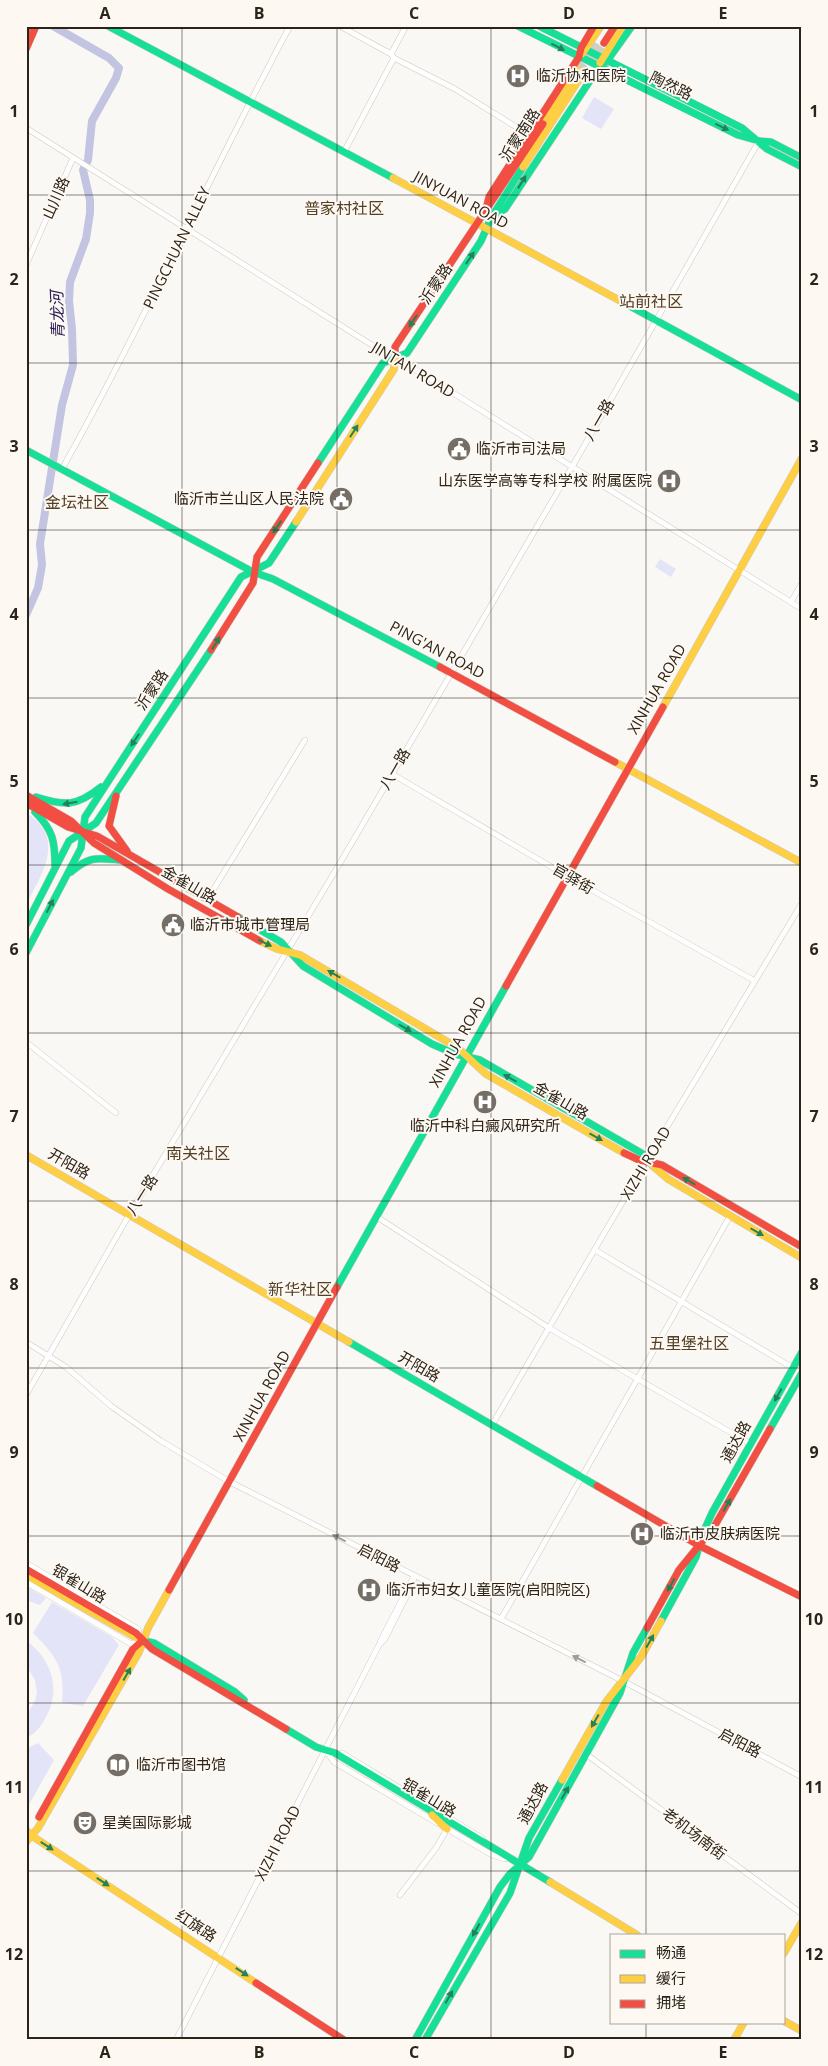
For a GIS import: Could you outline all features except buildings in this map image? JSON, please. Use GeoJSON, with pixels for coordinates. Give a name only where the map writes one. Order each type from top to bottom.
{"type":"FeatureCollection","features":[{"type":"Feature","properties":{"kind":"main road"},"geometry":{"type":"LineString","coordinates":[[26,31],[28,26]]}},
{"type":"Feature","properties":{"kind":"main road"},"geometry":{"type":"LineString","coordinates":[[26,49],[36,26]]}},
{"type":"Feature","properties":{"kind":"main road","name":"JINYUAN ROAD"},"geometry":{"type":"LineString","coordinates":[[108,26],[802,400]]}},
{"type":"Feature","properties":{"kind":"main road","name":"陶然路"},"geometry":{"type":"LineString","coordinates":[[518,26],[738,135],[759,141],[771,142],[802,158]]}},
{"type":"Feature","properties":{"kind":"main road","name":"陶然路"},"geometry":{"type":"LineString","coordinates":[[539,26],[742,128],[768,149],[802,166]]}},
{"type":"Feature","properties":{"kind":"main road"},"geometry":{"type":"LineString","coordinates":[[594,26],[580,57],[489,197],[488,216],[505,209],[598,67],[632,26]]}},
{"type":"Feature","properties":{"kind":"main road"},"geometry":{"type":"LineString","coordinates":[[583,49],[601,26]]}},
{"type":"Feature","properties":{"kind":"main road"},"geometry":{"type":"LineString","coordinates":[[607,26],[601,41],[615,26]]}},
{"type":"Feature","properties":{"kind":"main road"},"geometry":{"type":"LineString","coordinates":[[604,60],[623,26]]}},
{"type":"Feature","properties":{"kind":"main road","name":"沂蒙南路"},"geometry":{"type":"LineString","coordinates":[[488,216],[581,72]]}},
{"type":"Feature","properties":{"kind":"main road","name":"沂蒙路"},"geometry":{"type":"LineString","coordinates":[[26,953],[81,848],[85,817],[241,577],[269,563],[394,369],[395,347],[477,225],[488,216]]}},
{"type":"Feature","properties":{"kind":"main road","name":"沂蒙路"},"geometry":{"type":"LineString","coordinates":[[26,925],[69,841],[96,823],[253,583],[253,572],[257,557],[383,363],[406,353],[481,241],[487,229],[488,216]]}},
{"type":"Feature","properties":{"kind":"main road","name":"PING'AN ROAD"},"geometry":{"type":"LineString","coordinates":[[26,450],[253,572],[273,579],[451,673],[802,863]]}},
{"type":"Feature","properties":{"kind":"main road","name":"XINHUA ROAD"},"geometry":{"type":"LineString","coordinates":[[26,1850],[28,1836],[38,1828],[139,1652],[142,1641],[466,1056],[802,458]]}},
{"type":"Feature","properties":{"kind":"main road"},"geometry":{"type":"LineString","coordinates":[[26,794],[63,805],[85,800],[108,781]]}},
{"type":"Feature","properties":{"kind":"main road"},"geometry":{"type":"LineString","coordinates":[[118,790],[109,826],[129,855]]}},
{"type":"Feature","properties":{"kind":"main road","name":"金雀山路"},"geometry":{"type":"LineString","coordinates":[[26,794],[72,821],[94,842],[119,860],[260,942],[300,955],[458,1048],[486,1074],[623,1152],[639,1160],[647,1160],[662,1165],[801,1246]]}},
{"type":"Feature","properties":{"kind":"main road"},"geometry":{"type":"LineString","coordinates":[[26,804],[49,824],[55,838],[55,868]]}},
{"type":"Feature","properties":{"kind":"main road","name":"金雀山路"},"geometry":{"type":"LineString","coordinates":[[26,804],[68,828],[97,836],[281,942],[288,951]]}},
{"type":"Feature","properties":{"kind":"main road"},"geometry":{"type":"LineString","coordinates":[[65,877],[82,861],[90,857],[119,860]]}},
{"type":"Feature","properties":{"kind":"main road","name":"开阳路"},"geometry":{"type":"LineString","coordinates":[[26,1155],[700,1546],[802,1597]]}},
{"type":"Feature","properties":{"kind":"main road","name":"金雀山路"},"geometry":{"type":"LineString","coordinates":[[647,1160],[668,1179],[801,1258]]}},
{"type":"Feature","properties":{"kind":"main road","name":"通达路"},"geometry":{"type":"LineString","coordinates":[[700,1546],[703,1533],[712,1513],[802,1352]]}},
{"type":"Feature","properties":{"kind":"main road","name":"通达路"},"geometry":{"type":"LineString","coordinates":[[415,2040],[500,1887],[510,1874],[529,1857],[620,1693],[633,1653],[678,1570],[714,1527],[802,1372]]}},
{"type":"Feature","properties":{"kind":"main road","name":"银雀山路"},"geometry":{"type":"LineString","coordinates":[[26,1569],[136,1633],[142,1641],[154,1643],[235,1692],[244,1700],[325,1750]]}},
{"type":"Feature","properties":{"kind":"main road","name":"银雀山路"},"geometry":{"type":"LineString","coordinates":[[26,1575],[142,1641],[305,1740],[335,1753],[431,1813],[635,1934]]}},
{"type":"Feature","properties":{"kind":"main road","name":"通达路"},"geometry":{"type":"LineString","coordinates":[[425,2040],[510,1893],[530,1838],[564,1774],[606,1702],[623,1680]]}},
{"type":"Feature","properties":{"kind":"main road"},"geometry":{"type":"LineString","coordinates":[[431,1813],[443,1814]]}},
{"type":"Feature","properties":{"kind":"main road"},"geometry":{"type":"LineString","coordinates":[[431,1813],[448,1829]]}},
{"type":"Feature","properties":{"kind":"main road","name":"红旗路"},"geometry":{"type":"LineString","coordinates":[[28,1836],[219,1957],[344,2040]]}},
{"type":"Feature","properties":{"kind":"main road"},"geometry":{"type":"LineString","coordinates":[[786,1950],[802,1922]]}},
{"type":"Feature","properties":{"kind":"main road"},"geometry":{"type":"LineString","coordinates":[[786,2022],[802,2031]]}},
{"type":"Feature","properties":{"kind":"main road"},"geometry":{"type":"LineString","coordinates":[[734,2040],[743,2024]]}},
{"type":"Feature","properties":{"kind":"street","name":"PINGCHUAN ALLEY"},"geometry":{"type":"LineString","coordinates":[[60,468],[136,334],[249,102],[290,26]]}},
{"type":"Feature","properties":{"kind":"street"},"geometry":{"type":"LineString","coordinates":[[340,26],[455,89],[529,135]]}},
{"type":"Feature","properties":{"kind":"street"},"geometry":{"type":"LineString","coordinates":[[344,152],[393,56],[406,26]]}},
{"type":"Feature","properties":{"kind":"street","name":"JINTAN ROAD"},"geometry":{"type":"LineString","coordinates":[[26,128],[383,352],[395,357],[802,609]]}},
{"type":"Feature","properties":{"kind":"street","name":"八一路"},"geometry":{"type":"LineString","coordinates":[[26,1395],[129,1215],[288,951],[572,467],[759,141]]}},
{"type":"Feature","properties":{"kind":"street","name":"山川路"},"geometry":{"type":"LineString","coordinates":[[26,265],[73,158]]}},
{"type":"Feature","properties":{"kind":"street"},"geometry":{"type":"LineString","coordinates":[[791,602],[802,583]]}},
{"type":"Feature","properties":{"kind":"street"},"geometry":{"type":"LineString","coordinates":[[207,900],[305,740]]}},
{"type":"Feature","properties":{"kind":"street","name":"官驿街"},"geometry":{"type":"LineString","coordinates":[[392,774],[567,876],[755,981]]}},
{"type":"Feature","properties":{"kind":"street","name":"XIZHI ROAD"},"geometry":{"type":"LineString","coordinates":[[492,1425],[647,1160],[802,903]]}},
{"type":"Feature","properties":{"kind":"street"},"geometry":{"type":"LineString","coordinates":[[26,1042],[116,1112]]}},
{"type":"Feature","properties":{"kind":"street"},"geometry":{"type":"LineString","coordinates":[[501,1619],[730,1216]]}},
{"type":"Feature","properties":{"kind":"street"},"geometry":{"type":"LineString","coordinates":[[377,1217],[549,1328],[751,1444]]}},
{"type":"Feature","properties":{"kind":"street"},"geometry":{"type":"LineString","coordinates":[[595,1250],[793,1368]]}},
{"type":"Feature","properties":{"kind":"street","name":"启阳路"},"geometry":{"type":"LineString","coordinates":[[26,1342],[50,1356],[80,1378],[110,1406],[146,1431],[230,1482],[623,1680],[802,1777]]}},
{"type":"Feature","properties":{"kind":"street"},"geometry":{"type":"LineString","coordinates":[[26,1562],[138,1629],[142,1641],[131,1644],[26,1582]]}},
{"type":"Feature","properties":{"kind":"street","name":"XIZHI ROAD"},"geometry":{"type":"LineString","coordinates":[[176,2040],[414,1576]]}},
{"type":"Feature","properties":{"kind":"street"},"geometry":{"type":"LineString","coordinates":[[325,1750],[336,1750],[499,1848],[506,1858]]}},
{"type":"Feature","properties":{"kind":"street"},"geometry":{"type":"LineString","coordinates":[[325,1750],[334,1762],[492,1855],[506,1858]]}},
{"type":"Feature","properties":{"kind":"street","name":"老机场南街"},"geometry":{"type":"LineString","coordinates":[[586,1754],[802,1914]]}},
{"type":"Feature","properties":{"kind":"street"},"geometry":{"type":"LineString","coordinates":[[400,1895],[448,1829]]}},
{"type":"Feature","properties":{"kind":"shaded area"},"geometry":{"type":"Polygon","coordinates":[[[594,97],[614,109],[601,129],[582,118],[594,97]]]}},
{"type":"Feature","properties":{"kind":"shaded area"},"geometry":{"type":"Polygon","coordinates":[[[660,559],[676,569],[671,577],[655,567],[660,559]]]}},
{"type":"Feature","properties":{"kind":"shaded area"},"geometry":{"type":"Polygon","coordinates":[[[26,813],[46,833],[48,844],[44,869],[26,905],[26,813]]]}},
{"type":"Feature","properties":{"kind":"shaded area"},"geometry":{"type":"Polygon","coordinates":[[[26,1586],[46,1598],[40,1605],[26,1600],[26,1586]]]}},
{"type":"Feature","properties":{"kind":"shaded area"},"geometry":{"type":"Polygon","coordinates":[[[52,1602],[112,1637],[119,1645],[83,1706],[62,1703],[62,1681],[58,1664],[54,1656],[33,1633],[52,1602]]]}},
{"type":"Feature","properties":{"kind":"shaded area"},"geometry":{"type":"Polygon","coordinates":[[[28,1642],[43,1657],[48,1666],[53,1685],[53,1695],[51,1705],[43,1722],[36,1731],[26,1738],[26,1716],[35,1701],[37,1693],[35,1680],[26,1665],[28,1642]]]}},
{"type":"Feature","properties":{"kind":"shaded area"},"geometry":{"type":"Polygon","coordinates":[[[38,1743],[54,1760],[26,1810],[26,1749],[38,1743]]]}},
{"type":"Feature","properties":{"kind":"waterway","name":"青龙河"},"geometry":{"type":"LineString","coordinates":[[26,615],[38,588],[42,565],[40,544],[62,405],[73,365],[69,301],[70,282],[86,239],[90,213],[90,200],[83,170],[88,160],[92,121],[116,78],[119,68],[109,58],[53,26]]}},
{"type":"Feature","properties":{"kind":"tunnel"},"geometry":{"type":"LineString","coordinates":[[579,70],[598,40]]}},
{"type":"Feature","properties":{"kind":"tunnel"},"geometry":{"type":"LineString","coordinates":[[583,73],[604,43]]}},
{"type":"Feature","properties":{"kind":"traffic: fast"},"geometry":{"type":"LineString","coordinates":[[108,26],[393,178]]}},
{"type":"Feature","properties":{"kind":"traffic: fast"},"geometry":{"type":"LineString","coordinates":[[518,26],[738,135],[759,141],[771,142],[802,158]]}},
{"type":"Feature","properties":{"kind":"traffic: fast"},"geometry":{"type":"LineString","coordinates":[[539,26],[742,128],[767,149],[802,167]]}},
{"type":"Feature","properties":{"kind":"traffic: fast"},"geometry":{"type":"LineString","coordinates":[[491,218],[505,209],[599,67],[607,61],[632,26]]}},
{"type":"Feature","properties":{"kind":"traffic: fast"},"geometry":{"type":"LineString","coordinates":[[318,463],[383,363],[407,353],[481,241],[491,218],[523,167]]}},
{"type":"Feature","properties":{"kind":"traffic: fast"},"geometry":{"type":"LineString","coordinates":[[628,305],[802,400]]}},
{"type":"Feature","properties":{"kind":"traffic: fast"},"geometry":{"type":"LineString","coordinates":[[26,450],[253,572],[273,579],[440,667]]}},
{"type":"Feature","properties":{"kind":"traffic: fast"},"geometry":{"type":"LineString","coordinates":[[26,953],[81,848],[85,817],[241,577],[269,563],[296,522]]}},
{"type":"Feature","properties":{"kind":"traffic: fast"},"geometry":{"type":"LineString","coordinates":[[26,925],[69,841],[96,823],[211,650]]}},
{"type":"Feature","properties":{"kind":"traffic: fast"},"geometry":{"type":"LineString","coordinates":[[36,797],[55,802],[70,803],[92,794],[101,787]]}},
{"type":"Feature","properties":{"kind":"traffic: fast"},"geometry":{"type":"LineString","coordinates":[[35,812],[52,836],[55,866]]}},
{"type":"Feature","properties":{"kind":"traffic: fast"},"geometry":{"type":"LineString","coordinates":[[71,872],[83,863],[94,859],[119,860]]}},
{"type":"Feature","properties":{"kind":"traffic: fast"},"geometry":{"type":"LineString","coordinates":[[238,917],[281,942],[303,966],[432,1044],[455,1054],[480,1060],[643,1154],[653,1166]]}},
{"type":"Feature","properties":{"kind":"traffic: fast"},"geometry":{"type":"LineString","coordinates":[[337,1287],[506,986]]}},
{"type":"Feature","properties":{"kind":"traffic: fast"},"geometry":{"type":"LineString","coordinates":[[349,1342],[597,1486]]}},
{"type":"Feature","properties":{"kind":"traffic: fast"},"geometry":{"type":"LineString","coordinates":[[661,1621],[696,1557],[703,1533],[712,1513],[802,1352]]}},
{"type":"Feature","properties":{"kind":"traffic: fast"},"geometry":{"type":"LineString","coordinates":[[770,1429],[802,1373]]}},
{"type":"Feature","properties":{"kind":"traffic: fast"},"geometry":{"type":"LineString","coordinates":[[415,2040],[500,1887],[510,1874],[529,1857],[620,1693],[633,1653],[647,1628]]}},
{"type":"Feature","properties":{"kind":"traffic: fast"},"geometry":{"type":"LineString","coordinates":[[144,1641],[154,1643],[235,1692],[244,1700]]}},
{"type":"Feature","properties":{"kind":"traffic: fast"},"geometry":{"type":"LineString","coordinates":[[286,1729],[316,1747],[335,1753],[550,1882]]}},
{"type":"Feature","properties":{"kind":"traffic: fast"},"geometry":{"type":"LineString","coordinates":[[425,2040],[510,1893],[529,1838],[562,1780]]}},
{"type":"Feature","properties":{"kind":"traffic: slow"},"geometry":{"type":"LineString","coordinates":[[582,54],[601,26]]}},
{"type":"Feature","properties":{"kind":"traffic: slow"},"geometry":{"type":"LineString","coordinates":[[600,63],[623,26]]}},
{"type":"Feature","properties":{"kind":"traffic: slow"},"geometry":{"type":"LineString","coordinates":[[543,124],[579,70]]}},
{"type":"Feature","properties":{"kind":"traffic: slow"},"geometry":{"type":"LineString","coordinates":[[523,167],[583,73]]}},
{"type":"Feature","properties":{"kind":"traffic: slow"},"geometry":{"type":"LineString","coordinates":[[393,178],[628,305]]}},
{"type":"Feature","properties":{"kind":"traffic: slow"},"geometry":{"type":"LineString","coordinates":[[296,522],[394,369],[395,354]]}},
{"type":"Feature","properties":{"kind":"traffic: slow"},"geometry":{"type":"LineString","coordinates":[[663,707],[802,458]]}},
{"type":"Feature","properties":{"kind":"traffic: slow"},"geometry":{"type":"LineString","coordinates":[[615,762],[802,863]]}},
{"type":"Feature","properties":{"kind":"traffic: slow"},"geometry":{"type":"LineString","coordinates":[[260,941],[277,949],[300,955],[458,1048],[486,1074],[624,1153]]}},
{"type":"Feature","properties":{"kind":"traffic: slow"},"geometry":{"type":"LineString","coordinates":[[26,1155],[349,1342]]}},
{"type":"Feature","properties":{"kind":"traffic: slow"},"geometry":{"type":"LineString","coordinates":[[653,1166],[668,1179],[802,1258]]}},
{"type":"Feature","properties":{"kind":"traffic: slow"},"geometry":{"type":"LineString","coordinates":[[26,1575],[142,1641]]}},
{"type":"Feature","properties":{"kind":"traffic: slow"},"geometry":{"type":"LineString","coordinates":[[26,1842],[38,1828],[139,1652],[148,1628],[169,1590]]}},
{"type":"Feature","properties":{"kind":"traffic: slow"},"geometry":{"type":"LineString","coordinates":[[562,1780],[606,1702],[641,1657],[661,1621]]}},
{"type":"Feature","properties":{"kind":"traffic: slow"},"geometry":{"type":"LineString","coordinates":[[432,1815],[447,1829]]}},
{"type":"Feature","properties":{"kind":"traffic: slow"},"geometry":{"type":"LineString","coordinates":[[26,1830],[32,1836],[256,1983]]}},
{"type":"Feature","properties":{"kind":"traffic: slow"},"geometry":{"type":"LineString","coordinates":[[550,1882],[635,1934]]}},
{"type":"Feature","properties":{"kind":"traffic: slow"},"geometry":{"type":"LineString","coordinates":[[786,1950],[802,1922]]}},
{"type":"Feature","properties":{"kind":"traffic: slow"},"geometry":{"type":"LineString","coordinates":[[786,2022],[802,2031]]}},
{"type":"Feature","properties":{"kind":"traffic: slow"},"geometry":{"type":"LineString","coordinates":[[734,2040],[743,2024]]}},
{"type":"Feature","properties":{"kind":"traffic: jam"},"geometry":{"type":"LineString","coordinates":[[26,31],[28,26]]}},
{"type":"Feature","properties":{"kind":"traffic: jam"},"geometry":{"type":"LineString","coordinates":[[26,49],[36,26]]}},
{"type":"Feature","properties":{"kind":"traffic: jam"},"geometry":{"type":"LineString","coordinates":[[486,209],[489,197],[579,57],[581,48],[594,26]]}},
{"type":"Feature","properties":{"kind":"traffic: jam"},"geometry":{"type":"LineString","coordinates":[[604,43],[615,26]]}},
{"type":"Feature","properties":{"kind":"traffic: jam"},"geometry":{"type":"LineString","coordinates":[[395,354],[395,347],[543,124]]}},
{"type":"Feature","properties":{"kind":"traffic: jam"},"geometry":{"type":"LineString","coordinates":[[211,650],[253,583],[257,557],[318,463]]}},
{"type":"Feature","properties":{"kind":"traffic: jam"},"geometry":{"type":"LineString","coordinates":[[440,667],[615,762]]}},
{"type":"Feature","properties":{"kind":"traffic: jam"},"geometry":{"type":"LineString","coordinates":[[506,986],[663,707]]}},
{"type":"Feature","properties":{"kind":"traffic: jam"},"geometry":{"type":"LineString","coordinates":[[26,795],[71,821],[94,843],[168,889],[260,941]]}},
{"type":"Feature","properties":{"kind":"traffic: jam"},"geometry":{"type":"LineString","coordinates":[[116,796],[109,826],[127,851]]}},
{"type":"Feature","properties":{"kind":"traffic: jam"},"geometry":{"type":"LineString","coordinates":[[26,803],[68,827],[97,836],[238,917]]}},
{"type":"Feature","properties":{"kind":"traffic: jam"},"geometry":{"type":"LineString","coordinates":[[624,1153],[639,1160],[662,1165],[802,1247]]}},
{"type":"Feature","properties":{"kind":"traffic: jam"},"geometry":{"type":"LineString","coordinates":[[169,1590],[337,1287]]}},
{"type":"Feature","properties":{"kind":"traffic: jam"},"geometry":{"type":"LineString","coordinates":[[647,1628],[679,1570],[714,1527],[770,1429]]}},
{"type":"Feature","properties":{"kind":"traffic: jam"},"geometry":{"type":"LineString","coordinates":[[597,1486],[700,1546],[802,1597]]}},
{"type":"Feature","properties":{"kind":"traffic: jam"},"geometry":{"type":"LineString","coordinates":[[26,1569],[136,1633],[152,1649],[286,1729]]}},
{"type":"Feature","properties":{"kind":"traffic: jam"},"geometry":{"type":"LineString","coordinates":[[39,1817],[133,1649],[142,1641]]}},
{"type":"Feature","properties":{"kind":"traffic: jam"},"geometry":{"type":"LineString","coordinates":[[256,1983],[344,2040]]}},
{"type":"Feature","properties":{"kind":"place","name":"临沂协和医院"},"geometry":{"type":"Point","coordinates":[518,76]}},
{"type":"Feature","properties":{"kind":"place","name":"临沂市司法局"},"geometry":{"type":"Point","coordinates":[459,449]}},
{"type":"Feature","properties":{"kind":"place","name":"山东医学高等专科学校 附属医院"},"geometry":{"type":"Point","coordinates":[669,481]}},
{"type":"Feature","properties":{"kind":"place","name":"临沂市兰山区人民法院"},"geometry":{"type":"Point","coordinates":[341,499]}},
{"type":"Feature","properties":{"kind":"place","name":"临沂市城市管理局"},"geometry":{"type":"Point","coordinates":[173,925]}},
{"type":"Feature","properties":{"kind":"place","name":"临沂中科白癜风研究所"},"geometry":{"type":"Point","coordinates":[485,1102]}},
{"type":"Feature","properties":{"kind":"place","name":"临沂市皮肤病医院"},"geometry":{"type":"Point","coordinates":[642,1534]}},
{"type":"Feature","properties":{"kind":"place","name":"临沂市妇女儿童医院(启阳院区)"},"geometry":{"type":"Point","coordinates":[369,1590]}},
{"type":"Feature","properties":{"kind":"place","name":"临沂市图书馆"},"geometry":{"type":"Point","coordinates":[118,1765]}},
{"type":"Feature","properties":{"kind":"place","name":"星美国际影城"},"geometry":{"type":"Point","coordinates":[85,1823]}},
{"type":"Feature","properties":{"kind":"district","name":"普家村社区"},"geometry":{"type":"Point","coordinates":[344,208]}},
{"type":"Feature","properties":{"kind":"district","name":"站前社区"},"geometry":{"type":"Point","coordinates":[651,301]}},
{"type":"Feature","properties":{"kind":"district","name":"金坛社区"},"geometry":{"type":"Point","coordinates":[77,502]}},
{"type":"Feature","properties":{"kind":"district","name":"南关社区"},"geometry":{"type":"Point","coordinates":[198,1153]}},
{"type":"Feature","properties":{"kind":"district","name":"新华社区"},"geometry":{"type":"Point","coordinates":[300,1289]}},
{"type":"Feature","properties":{"kind":"district","name":"五里堡社区"},"geometry":{"type":"Point","coordinates":[689,1343]}}]}
